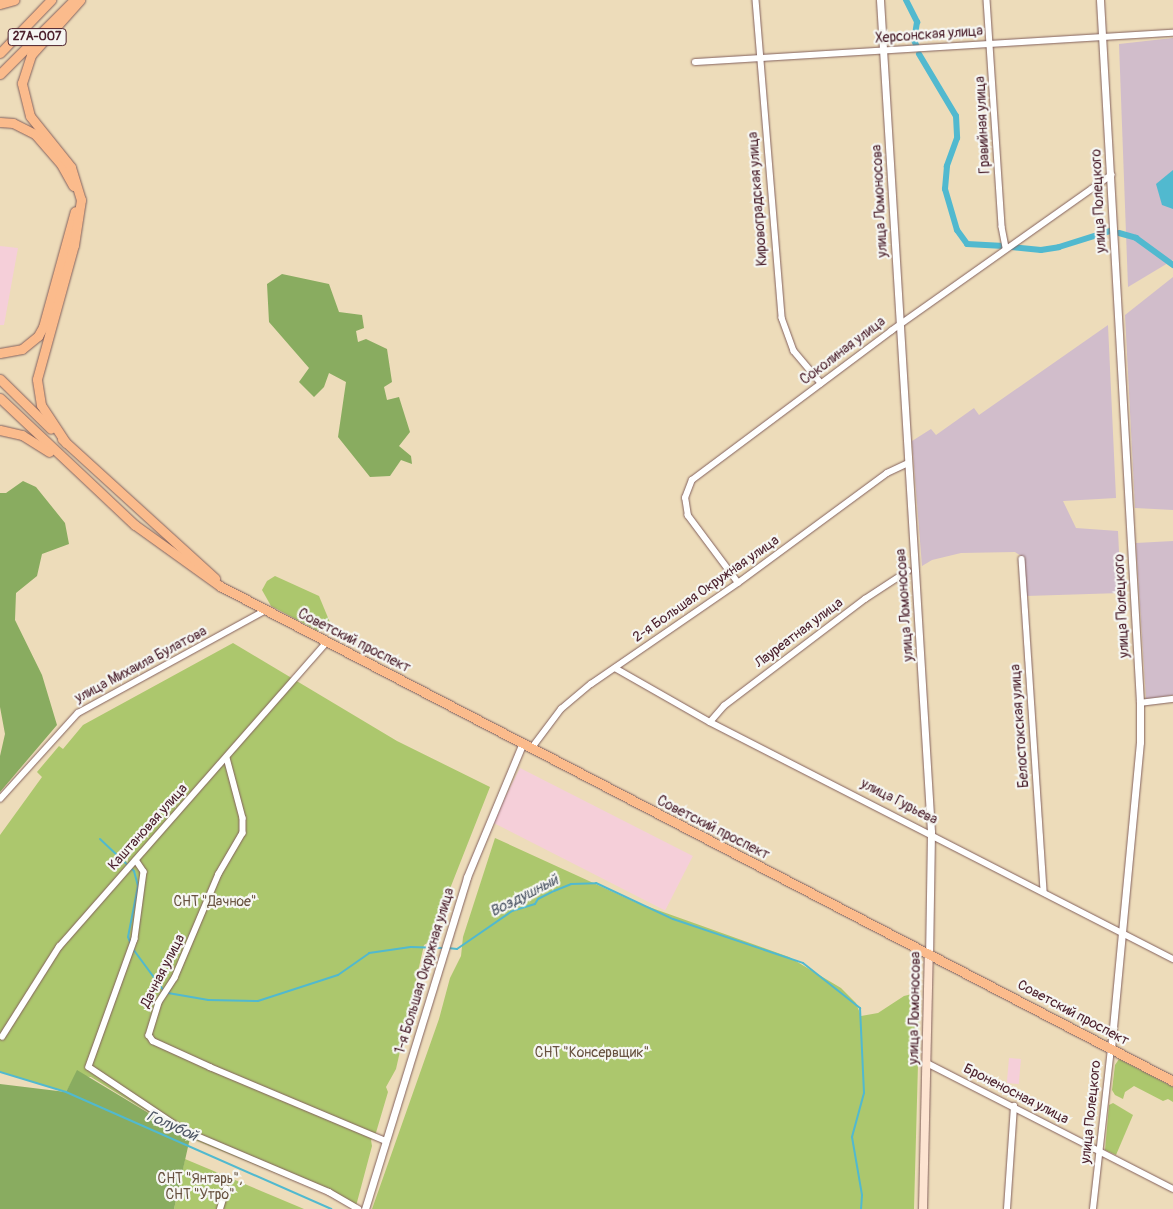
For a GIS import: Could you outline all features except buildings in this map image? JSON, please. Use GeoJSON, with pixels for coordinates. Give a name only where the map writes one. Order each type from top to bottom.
{"type":"FeatureCollection","features":[{"type":"Feature","properties":{"kind":"main road"},"geometry":{"type":"LineString","coordinates":[[0,4],[14,0]]}},
{"type":"Feature","properties":{"kind":"main road","name":"27А-007"},"geometry":{"type":"LineString","coordinates":[[0,53],[51,0]]}},
{"type":"Feature","properties":{"kind":"main road","name":"27А-007"},"geometry":{"type":"LineString","coordinates":[[0,74],[74,0]]}},
{"type":"Feature","properties":{"kind":"main road"},"geometry":{"type":"LineString","coordinates":[[66,443],[41,405],[37,379],[74,245],[81,200],[71,167],[30,116],[22,83],[31,54],[80,0]]}},
{"type":"Feature","properties":{"kind":"main road"},"geometry":{"type":"LineString","coordinates":[[0,122],[13,124],[35,134],[67,173],[76,200],[73,222],[43,327],[38,336],[22,349],[0,353]]}},
{"type":"Feature","properties":{"kind":"main road","name":"Советский проспект"},"geometry":{"type":"LineString","coordinates":[[0,379],[66,443],[222,584],[241,598]]}},
{"type":"Feature","properties":{"kind":"main road","name":"Советский проспект"},"geometry":{"type":"LineString","coordinates":[[0,398],[84,480],[198,573],[241,598],[522,745],[1173,1080]]}},
{"type":"Feature","properties":{"kind":"main road"},"geometry":{"type":"LineString","coordinates":[[0,430],[22,435],[37,443],[84,480]]}},
{"type":"Feature","properties":{"kind":"main road","name":"улица Ломоносова"},"geometry":{"type":"LineString","coordinates":[[923,1209],[929,953]]}},
{"type":"Feature","properties":{"kind":"street","name":"Кировоградская улица"},"geometry":{"type":"LineString","coordinates":[[756,0],[759,61],[782,318],[794,351],[822,382]]}},
{"type":"Feature","properties":{"kind":"street","name":"улица Ломоносова"},"geometry":{"type":"LineString","coordinates":[[880,0],[931,832],[929,953]]}},
{"type":"Feature","properties":{"kind":"street","name":"Гравийная улица"},"geometry":{"type":"LineString","coordinates":[[987,0],[1002,227],[1006,248]]}},
{"type":"Feature","properties":{"kind":"street","name":"улица Полецкого"},"geometry":{"type":"LineString","coordinates":[[1093,1209],[1111,1048],[1140,742],[1140,703],[1100,0]]}},
{"type":"Feature","properties":{"kind":"street","name":"Херсонская улица"},"geometry":{"type":"LineString","coordinates":[[695,62],[759,61],[991,43],[1173,33]]}},
{"type":"Feature","properties":{"kind":"street","name":"Соколиная улица"},"geometry":{"type":"LineString","coordinates":[[738,583],[688,516],[685,508],[688,488],[692,480],[901,324],[1111,175]]}},
{"type":"Feature","properties":{"kind":"street","name":"2-я Большая Окружная улица"},"geometry":{"type":"LineString","coordinates":[[531,749],[560,709],[615,668],[738,583],[887,473],[908,463]]}},
{"type":"Feature","properties":{"kind":"street","name":"Белостокская улица"},"geometry":{"type":"LineString","coordinates":[[1022,560],[1044,890]]}},
{"type":"Feature","properties":{"kind":"street","name":"Лауреатная улица"},"geometry":{"type":"LineString","coordinates":[[710,722],[724,706],[864,599],[908,571]]}},
{"type":"Feature","properties":{"kind":"street","name":"улица Михаила Булатова"},"geometry":{"type":"LineString","coordinates":[[0,799],[78,713],[264,610]]}},
{"type":"Feature","properties":{"kind":"street","name":"Каштановая улица"},"geometry":{"type":"LineString","coordinates":[[2,1036],[60,947],[326,643]]}},
{"type":"Feature","properties":{"kind":"street","name":"улица Гурьева"},"geometry":{"type":"LineString","coordinates":[[615,668],[710,722],[931,832],[1173,959]]}},
{"type":"Feature","properties":{"kind":"street"},"geometry":{"type":"LineString","coordinates":[[1140,703],[1173,699]]}},
{"type":"Feature","properties":{"kind":"street","name":"1-я Большая Окружная улица"},"geometry":{"type":"LineString","coordinates":[[365,1209],[467,878],[522,745]]}},
{"type":"Feature","properties":{"kind":"street","name":"Дачная улица"},"geometry":{"type":"LineString","coordinates":[[227,758],[241,808],[242,833],[219,874],[175,978],[159,1003],[148,1035],[153,1041],[210,1067],[386,1141]]}},
{"type":"Feature","properties":{"kind":"street"},"geometry":{"type":"LineString","coordinates":[[136,860],[144,872],[135,938],[89,1067],[183,1130],[321,1189],[359,1209]]}},
{"type":"Feature","properties":{"kind":"street","name":"Броненосная улица"},"geometry":{"type":"LineString","coordinates":[[927,1063],[1173,1189]]}},
{"type":"Feature","properties":{"kind":"street"},"geometry":{"type":"LineString","coordinates":[[1007,1209],[1014,1106]]}},
{"type":"Feature","properties":{"kind":"street"},"geometry":{"type":"LineString","coordinates":[[220,1209],[226,1188]]}},
{"type":"Feature","properties":{"kind":"shaded area"},"geometry":{"type":"Polygon","coordinates":[[[1173,38],[1173,260],[1128,287],[1119,44],[1173,38]]]}},
{"type":"Feature","properties":{"kind":"shaded area"},"geometry":{"type":"Polygon","coordinates":[[[0,246],[18,248],[4,325],[0,325],[0,246]]]}},
{"type":"Feature","properties":{"kind":"shaded area"},"geometry":{"type":"Polygon","coordinates":[[[1173,277],[1173,510],[1135,508],[1125,315],[1173,277]]]}},
{"type":"Feature","properties":{"kind":"shaded area"},"geometry":{"type":"Polygon","coordinates":[[[1108,325],[1116,498],[1063,501],[1076,528],[1118,531],[1121,593],[1026,596],[1023,557],[1015,552],[961,553],[932,560],[922,566],[912,441],[931,429],[936,435],[974,408],[979,415],[1108,325]]]}},
{"type":"Feature","properties":{"kind":"shaded area"},"geometry":{"type":"Polygon","coordinates":[[[1173,541],[1173,695],[1146,699],[1136,543],[1173,541]]]}},
{"type":"Feature","properties":{"kind":"shaded area"},"geometry":{"type":"Polygon","coordinates":[[[520,768],[693,856],[665,910],[492,822],[520,768]]]}},
{"type":"Feature","properties":{"kind":"shaded area"},"geometry":{"type":"Polygon","coordinates":[[[1009,1058],[1021,1059],[1019,1084],[1007,1083],[1009,1058]]]}},
{"type":"Feature","properties":{"kind":"green space"},"geometry":{"type":"Polygon","coordinates":[[[282,274],[329,284],[339,312],[362,315],[364,328],[356,331],[358,342],[366,339],[387,349],[392,382],[384,387],[387,400],[399,397],[410,432],[399,446],[411,456],[412,464],[401,460],[390,476],[370,477],[338,437],[346,382],[329,373],[324,387],[314,397],[299,382],[309,368],[269,322],[267,284],[282,274]]]}},
{"type":"Feature","properties":{"kind":"green space"},"geometry":{"type":"Polygon","coordinates":[[[23,481],[36,487],[65,523],[69,544],[42,554],[37,576],[16,593],[15,620],[42,675],[57,725],[0,792],[0,756],[5,734],[0,707],[0,493],[6,493],[23,481]]]}},
{"type":"Feature","properties":{"kind":"green space"},"geometry":{"type":"Polygon","coordinates":[[[275,576],[319,596],[331,625],[327,630],[318,631],[271,606],[262,590],[267,581],[275,576]]]}},
{"type":"Feature","properties":{"kind":"green space","name":"СНТ \"Дачное\""},"geometry":{"type":"Polygon","coordinates":[[[233,643],[397,741],[490,787],[429,942],[424,945],[396,1069],[386,1087],[388,1092],[375,1136],[371,1140],[372,1146],[356,1206],[190,1138],[91,1077],[75,1076],[66,1092],[0,1072],[0,835],[42,777],[37,772],[59,746],[63,749],[83,725],[233,643]]]}},
{"type":"Feature","properties":{"kind":"green space","name":"СНТ \"Консервщик\""},"geometry":{"type":"Polygon","coordinates":[[[495,838],[635,902],[789,957],[841,988],[856,1003],[861,1016],[878,1013],[904,996],[920,992],[914,1209],[372,1209],[439,1019],[450,978],[461,956],[463,937],[495,838]]]}},
{"type":"Feature","properties":{"kind":"green space"},"geometry":{"type":"Polygon","coordinates":[[[1119,1059],[1173,1087],[1173,1102],[1168,1099],[1163,1101],[1134,1086],[1125,1092],[1123,1099],[1115,1095],[1112,1090],[1115,1065],[1119,1059]]]}},
{"type":"Feature","properties":{"kind":"green space"},"geometry":{"type":"Polygon","coordinates":[[[77,1070],[190,1138],[174,1209],[0,1209],[0,1084],[66,1092],[77,1070]]]}},
{"type":"Feature","properties":{"kind":"green space"},"geometry":{"type":"Polygon","coordinates":[[[1113,1103],[1133,1115],[1116,1155],[1105,1150],[1109,1105],[1113,1103]]]}},
{"type":"Feature","properties":{"kind":"green space","name":"СНТ \"Янтарь\", СНТ \"Утро\""},"geometry":{"type":"Polygon","coordinates":[[[185,1159],[304,1209],[174,1209],[185,1159]]]}},
{"type":"Feature","properties":{"kind":"water"},"geometry":{"type":"Polygon","coordinates":[[[1173,170],[1173,209],[1162,205],[1156,184],[1173,170]]]}},
{"type":"Feature","properties":{"kind":"waterway"},"geometry":{"type":"LineString","coordinates":[[906,0],[917,22],[914,40],[917,47]]}},
{"type":"Feature","properties":{"kind":"waterway"},"geometry":{"type":"LineString","coordinates":[[919,54],[956,116],[957,138],[947,166],[945,189],[957,230],[967,244],[1004,246]]}},
{"type":"Feature","properties":{"kind":"waterway"},"geometry":{"type":"LineString","coordinates":[[1012,247],[1041,250],[1059,247],[1110,231]]}},
{"type":"Feature","properties":{"kind":"waterway"},"geometry":{"type":"LineString","coordinates":[[1119,233],[1136,238],[1173,265]]}},
{"type":"Feature","properties":{"kind":"waterway","name":"Воздушный"},"geometry":{"type":"LineString","coordinates":[[100,839],[134,871],[138,886],[128,937],[131,944]]}},
{"type":"Feature","properties":{"kind":"waterway","name":"Воздушный"},"geometry":{"type":"LineString","coordinates":[[448,948],[457,949],[512,911],[535,904],[538,899],[554,891],[571,884],[596,883],[673,919],[803,963],[860,1008],[864,1093],[852,1137],[862,1195],[861,1209]]}},
{"type":"Feature","properties":{"kind":"waterway","name":"Воздушный"},"geometry":{"type":"LineString","coordinates":[[168,993],[208,1000],[258,1001],[338,975],[369,953],[411,947],[443,948]]}},
{"type":"Feature","properties":{"kind":"waterway","name":"Воздушный"},"geometry":{"type":"LineString","coordinates":[[133,949],[164,991]]}},
{"type":"Feature","properties":{"kind":"waterway","name":"Голубой"},"geometry":{"type":"LineString","coordinates":[[0,1072],[66,1092],[331,1209]]}}]}
